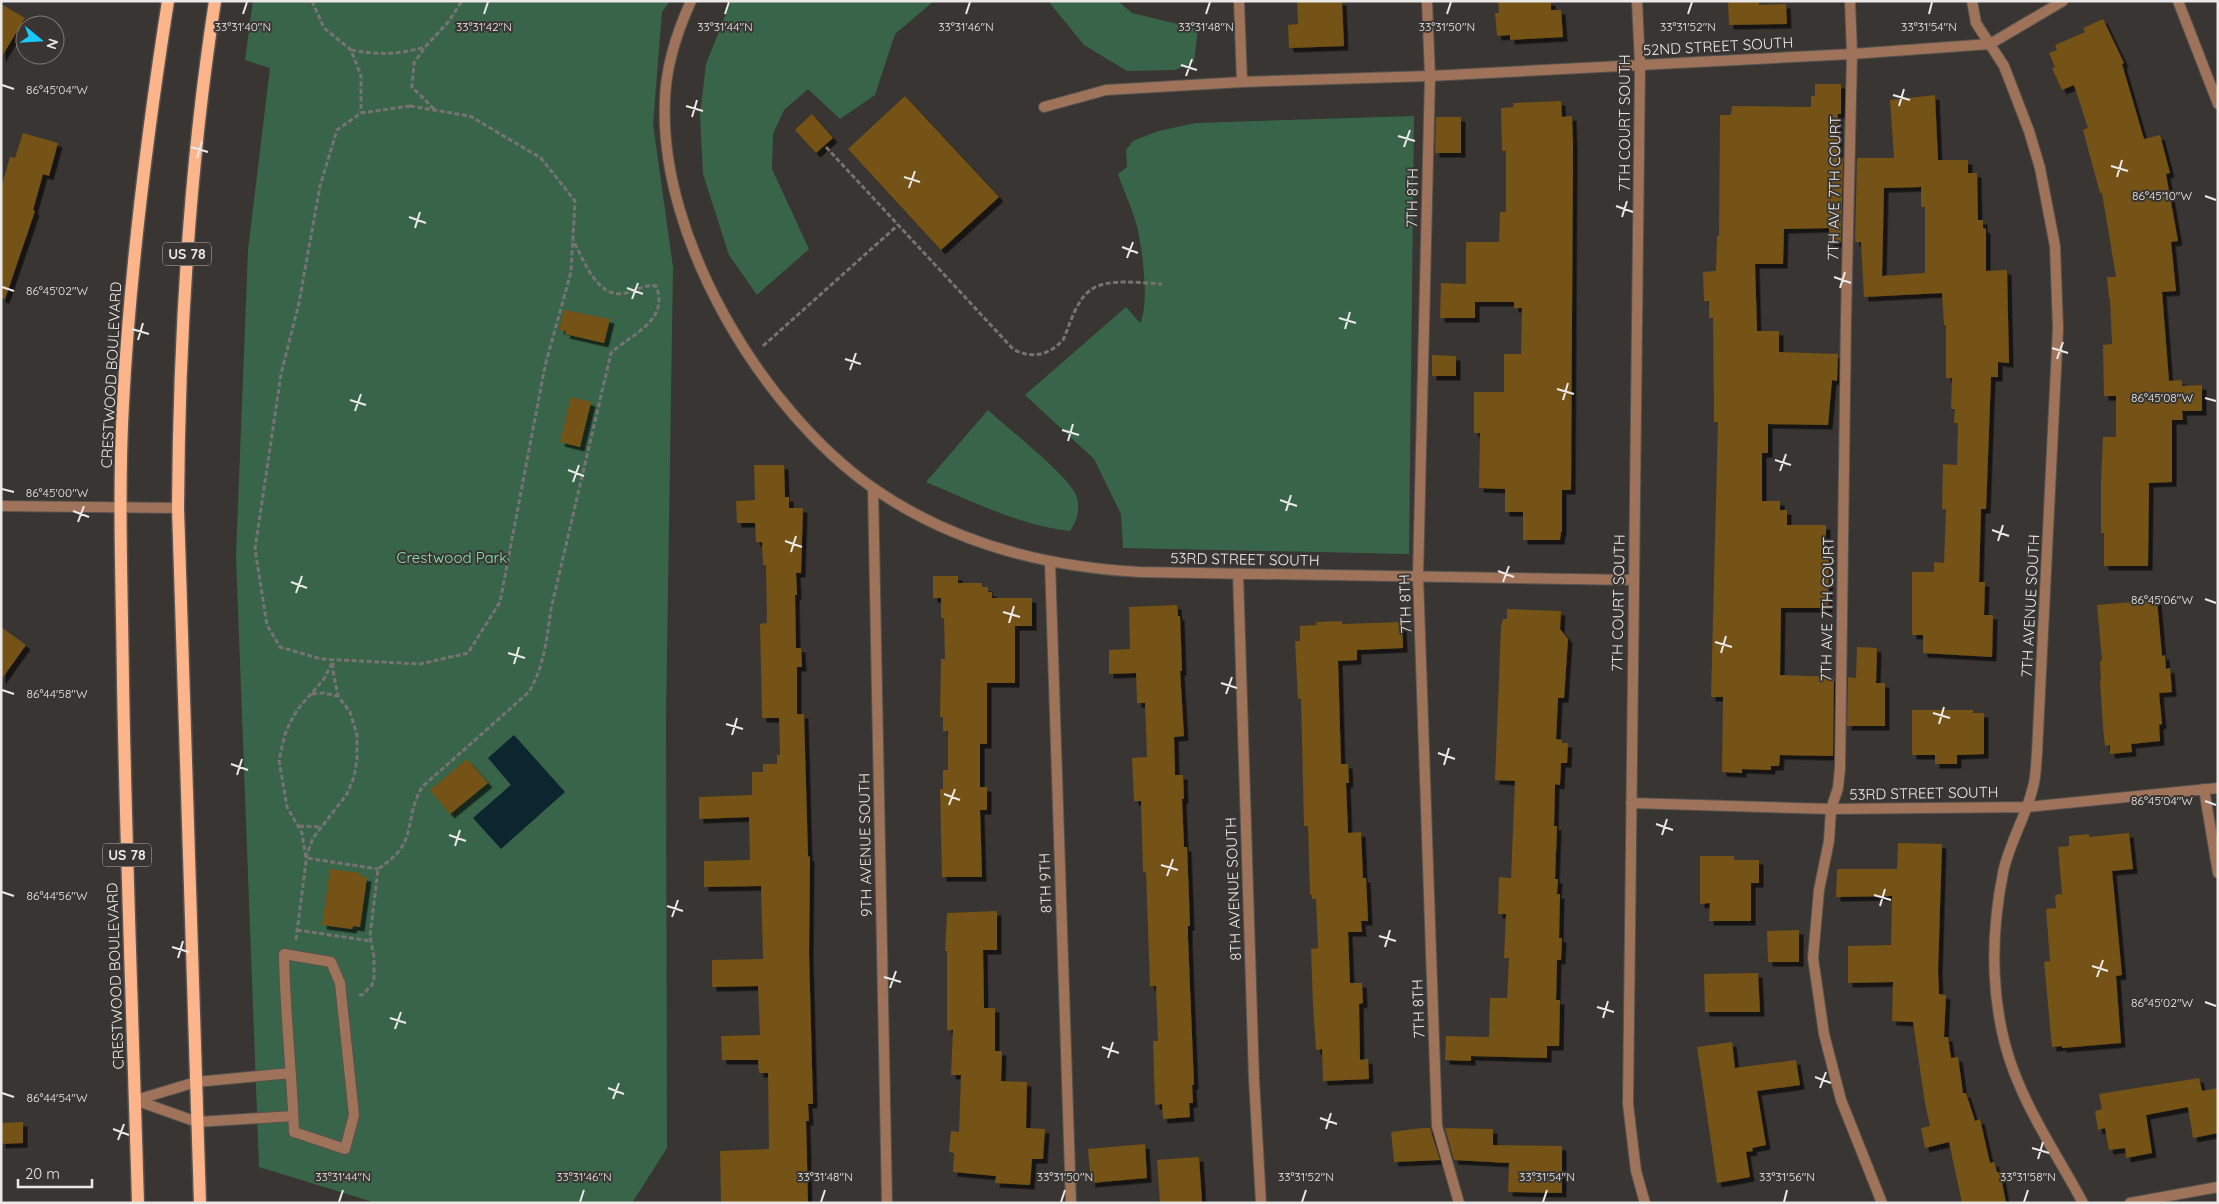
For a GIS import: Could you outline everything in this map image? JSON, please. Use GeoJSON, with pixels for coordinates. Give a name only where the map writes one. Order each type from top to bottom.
{"type":"FeatureCollection","features":[{"type":"Feature","properties":{"kind":"main road","name":"CRESTWOOD BOULEVARD"},"geometry":{"type":"LineString","coordinates":[[138,1203],[124,753],[123,407],[130,306],[152,103],[168,1]]}},
{"type":"Feature","properties":{"kind":"main road","name":"US 78"},"geometry":{"type":"LineString","coordinates":[[200,1203],[178,508],[180,369],[188,227],[203,80],[216,1]]}},
{"type":"Feature","properties":{"kind":"street","name":"53RD STREET SOUTH"},"geometry":{"type":"LineString","coordinates":[[691,1],[674,44],[668,68],[665,108],[668,157],[681,208],[704,274],[727,321],[750,358],[776,394],[804,426],[873,488],[922,516],[958,533],[995,547],[1050,562],[1101,570],[1634,580]]}},
{"type":"Feature","properties":{"kind":"street"},"geometry":{"type":"LineString","coordinates":[[1239,1],[1242,82]]}},
{"type":"Feature","properties":{"kind":"street","name":"7TH 8TH"},"geometry":{"type":"LineString","coordinates":[[1427,1],[1430,76],[1418,576],[1437,1126],[1459,1203]]}},
{"type":"Feature","properties":{"kind":"street","name":"7TH COURT SOUTH"},"geometry":{"type":"LineString","coordinates":[[1637,1],[1640,64],[1628,1104],[1636,1171],[1645,1203]]}},
{"type":"Feature","properties":{"kind":"street","name":"7TH AVE 7TH COURT"},"geometry":{"type":"LineString","coordinates":[[1850,1],[1852,54],[1846,318],[1840,768],[1838,788],[1831,809],[1829,841],[1819,890],[1813,958],[1824,1034],[1841,1100],[1882,1203]]}},
{"type":"Feature","properties":{"kind":"street","name":"7TH AVENUE SOUTH"},"geometry":{"type":"LineString","coordinates":[[1972,1],[1976,23],[2004,66],[2029,131],[2040,168],[2054,246],[2058,287],[2058,328],[2037,753],[2033,788],[2013,838],[2004,870],[1997,907],[1995,981],[1997,1004],[2007,1050],[2017,1079],[2083,1203]]}},
{"type":"Feature","properties":{"kind":"street","name":"52ND STREET SOUTH"},"geometry":{"type":"LineString","coordinates":[[1044,107],[1106,90],[1242,82],[1430,76],[1852,54],[1990,44],[2063,1]]}},
{"type":"Feature","properties":{"kind":"street"},"geometry":{"type":"LineString","coordinates":[[2178,1],[2218,104]]}},
{"type":"Feature","properties":{"kind":"street","name":"9TH AVENUE SOUTH"},"geometry":{"type":"LineString","coordinates":[[873,488],[887,1203]]}},
{"type":"Feature","properties":{"kind":"street"},"geometry":{"type":"LineString","coordinates":[[1,506],[178,508]]}},
{"type":"Feature","properties":{"kind":"street","name":"8TH 9TH"},"geometry":{"type":"LineString","coordinates":[[1050,562],[1071,1203]]}},
{"type":"Feature","properties":{"kind":"street","name":"8TH AVENUE SOUTH"},"geometry":{"type":"LineString","coordinates":[[1238,574],[1254,1069],[1261,1203]]}},
{"type":"Feature","properties":{"kind":"street","name":"53RD STREET SOUTH"},"geometry":{"type":"LineString","coordinates":[[1631,804],[1831,809],[2026,807],[2218,788]]}},
{"type":"Feature","properties":{"kind":"street"},"geometry":{"type":"LineString","coordinates":[[2204,789],[2218,873]]}},
{"type":"Feature","properties":{"kind":"street"},"geometry":{"type":"LineString","coordinates":[[284,954],[331,962],[340,983],[341,996],[354,1115],[345,1149],[294,1132],[285,1014],[284,954]]}},
{"type":"Feature","properties":{"kind":"street"},"geometry":{"type":"LineString","coordinates":[[135,1100],[196,1082],[291,1073]]}},
{"type":"Feature","properties":{"kind":"street"},"geometry":{"type":"LineString","coordinates":[[135,1100],[197,1122],[293,1116]]}},
{"type":"Feature","properties":{"kind":"street"},"geometry":{"type":"LineString","coordinates":[[2130,1203],[2218,1188]]}},
{"type":"Feature","properties":{"kind":"path"},"geometry":{"type":"LineString","coordinates":[[312,1],[324,28],[351,50],[361,76],[361,113]]}},
{"type":"Feature","properties":{"kind":"path"},"geometry":{"type":"LineString","coordinates":[[434,110],[412,87],[414,63],[426,46],[449,21],[462,1]]}},
{"type":"Feature","properties":{"kind":"path"},"geometry":{"type":"LineString","coordinates":[[351,50],[402,54],[426,46]]}},
{"type":"Feature","properties":{"kind":"path"},"geometry":{"type":"LineString","coordinates":[[410,106],[434,110],[470,116],[541,158],[575,200],[571,272],[545,366],[500,602],[468,653],[420,664],[320,659],[280,647],[267,625],[255,549],[281,374],[299,302],[320,186],[337,130],[361,113],[410,106]]}},
{"type":"Feature","properties":{"kind":"path"},"geometry":{"type":"LineString","coordinates":[[826,147],[1013,349],[1025,356],[1044,354],[1059,344],[1063,340],[1080,303],[1092,289],[1114,282],[1162,284]]}},
{"type":"Feature","properties":{"kind":"path"},"geometry":{"type":"LineString","coordinates":[[750,358],[898,225]]}},
{"type":"Feature","properties":{"kind":"path"},"geometry":{"type":"LineString","coordinates":[[306,858],[378,869],[391,860],[403,847],[408,837],[415,800],[422,788],[530,692],[536,680],[545,649],[551,609],[611,353],[622,343],[646,328],[656,313],[660,297],[656,286],[648,284],[619,295],[606,290],[593,278],[573,238]]}},
{"type":"Feature","properties":{"kind":"path"},"geometry":{"type":"LineString","coordinates":[[306,858],[298,826],[287,807],[279,760],[285,734],[291,721],[297,710],[324,679],[333,660]]}},
{"type":"Feature","properties":{"kind":"path"},"geometry":{"type":"LineString","coordinates":[[294,956],[306,858],[313,838],[336,811],[347,794],[354,778],[357,736],[350,712],[338,696],[333,671],[333,660]]}},
{"type":"Feature","properties":{"kind":"path"},"geometry":{"type":"LineString","coordinates":[[312,694],[324,693],[338,696]]}},
{"type":"Feature","properties":{"kind":"path"},"geometry":{"type":"LineString","coordinates":[[298,826],[322,827]]}},
{"type":"Feature","properties":{"kind":"path"},"geometry":{"type":"LineString","coordinates":[[341,996],[362,995],[372,985],[374,957],[371,941],[378,869]]}},
{"type":"Feature","properties":{"kind":"path"},"geometry":{"type":"LineString","coordinates":[[297,930],[371,941]]}},
{"type":"Feature","properties":{"kind":"green space","name":"Crestwood Park"},"geometry":{"type":"Polygon","coordinates":[[[253,1],[670,1],[662,12],[653,124],[673,267],[666,720],[667,1148],[632,1203],[376,1203],[259,1167],[236,556],[248,250],[270,68],[245,60],[253,1]]]}},
{"type":"Feature","properties":{"kind":"green space"},"geometry":{"type":"Polygon","coordinates":[[[731,1],[934,1],[895,34],[875,95],[840,119],[808,89],[784,110],[773,134],[772,169],[809,249],[757,295],[729,255],[703,174],[700,114],[706,64],[731,1]]]}},
{"type":"Feature","properties":{"kind":"green space"},"geometry":{"type":"Polygon","coordinates":[[[1048,1],[1118,1],[1132,13],[1198,29],[1194,62],[1175,70],[1127,71],[1084,45],[1048,1]]]}},
{"type":"Feature","properties":{"kind":"green space"},"geometry":{"type":"Polygon","coordinates":[[[1414,116],[1409,554],[1123,548],[1121,514],[1094,459],[1025,395],[1126,307],[1140,323],[1143,314],[1145,289],[1141,247],[1135,219],[1118,174],[1127,167],[1126,150],[1133,141],[1158,131],[1196,123],[1414,116]]]}},
{"type":"Feature","properties":{"kind":"green space"},"geometry":{"type":"Polygon","coordinates":[[[988,410],[1071,486],[1076,495],[1078,509],[1075,523],[1070,531],[1033,524],[1014,518],[926,482],[988,410]]]}},
{"type":"Feature","properties":{"kind":"water"},"geometry":{"type":"Polygon","coordinates":[[[514,735],[565,792],[501,849],[473,818],[511,785],[488,758],[514,735]]]}},
{"type":"Feature","properties":{"kind":"building"},"geometry":{"type":"Polygon","coordinates":[[[1297,1],[1342,1],[1344,46],[1289,48],[1288,25],[1298,24],[1297,1]]]}},
{"type":"Feature","properties":{"kind":"building"},"geometry":{"type":"Polygon","coordinates":[[[1498,1],[1551,1],[1551,10],[1561,10],[1563,37],[1510,40],[1510,35],[1497,36],[1495,13],[1499,13],[1498,1]]]}},
{"type":"Feature","properties":{"kind":"building"},"geometry":{"type":"Polygon","coordinates":[[[1728,1],[1759,1],[1759,5],[1786,4],[1787,24],[1729,25],[1728,1]]]}},
{"type":"Feature","properties":{"kind":"building"},"geometry":{"type":"Polygon","coordinates":[[[1,4],[20,15],[15,15],[15,35],[1,58],[1,4]]]}},
{"type":"Feature","properties":{"kind":"building"},"geometry":{"type":"Polygon","coordinates":[[[2103,19],[2124,63],[2122,64],[2144,139],[2160,135],[2170,173],[2166,174],[2178,241],[2171,242],[2176,291],[2162,292],[2169,381],[2182,380],[2182,386],[2202,385],[2202,411],[2182,411],[2183,420],[2172,420],[2172,482],[2149,483],[2148,566],[2104,566],[2104,533],[2101,533],[2103,437],[2116,437],[2116,396],[2104,396],[2103,345],[2112,344],[2107,277],[2116,277],[2102,193],[2100,193],[2083,130],[2088,128],[2074,85],[2062,90],[2052,68],[2055,67],[2049,53],[2057,50],[2055,45],[2085,32],[2083,28],[2103,19]]]}},
{"type":"Feature","properties":{"kind":"building"},"geometry":{"type":"Polygon","coordinates":[[[1815,84],[1841,84],[1841,114],[1838,114],[1838,158],[1843,158],[1841,243],[1829,243],[1829,228],[1784,229],[1783,264],[1755,264],[1757,331],[1779,331],[1779,352],[1838,354],[1837,381],[1832,380],[1828,425],[1768,424],[1768,453],[1762,453],[1762,501],[1780,501],[1780,510],[1787,510],[1787,525],[1826,525],[1826,553],[1829,553],[1828,608],[1781,608],[1780,675],[1834,677],[1833,756],[1780,755],[1779,766],[1771,766],[1771,770],[1742,769],[1742,773],[1722,772],[1723,697],[1711,697],[1718,422],[1714,422],[1713,318],[1709,318],[1709,301],[1704,301],[1703,272],[1716,271],[1717,236],[1719,236],[1720,115],[1731,115],[1732,106],[1811,107],[1811,96],[1815,96],[1815,84]]]}},
{"type":"Feature","properties":{"kind":"building"},"geometry":{"type":"Polygon","coordinates":[[[1935,95],[1938,160],[1968,160],[1968,173],[1977,173],[1978,220],[1983,220],[1983,228],[1986,229],[1986,271],[2007,270],[2009,363],[1998,362],[1998,377],[1991,377],[1986,509],[1981,509],[1979,582],[1985,582],[1984,615],[1993,615],[1992,657],[1923,653],[1923,635],[1912,635],[1912,572],[1934,572],[1934,562],[1944,563],[1946,509],[1942,509],[1943,464],[1957,465],[1958,423],[1954,423],[1955,409],[1951,409],[1952,378],[1946,378],[1946,325],[1944,325],[1942,293],[1864,297],[1861,242],[1855,242],[1857,158],[1894,158],[1890,100],[1935,95]],[[1921,187],[1884,188],[1882,276],[1925,273],[1925,207],[1921,207],[1921,187]]]}},
{"type":"Feature","properties":{"kind":"building"},"geometry":{"type":"Polygon","coordinates":[[[905,96],[999,197],[941,250],[848,149],[905,96]]]}},
{"type":"Feature","properties":{"kind":"building"},"geometry":{"type":"Polygon","coordinates":[[[1561,101],[1562,117],[1572,116],[1573,146],[1571,490],[1562,490],[1562,532],[1560,540],[1523,540],[1523,512],[1505,512],[1505,489],[1479,488],[1480,433],[1474,433],[1474,392],[1504,392],[1504,354],[1521,354],[1522,308],[1514,308],[1514,302],[1475,302],[1475,318],[1440,318],[1441,283],[1466,284],[1466,242],[1499,242],[1500,212],[1506,212],[1506,151],[1502,151],[1501,108],[1514,107],[1513,103],[1561,101]]]}},
{"type":"Feature","properties":{"kind":"building"},"geometry":{"type":"Polygon","coordinates":[[[812,114],[833,138],[816,153],[795,130],[812,114]]]}},
{"type":"Feature","properties":{"kind":"building"},"geometry":{"type":"Polygon","coordinates":[[[1436,117],[1461,117],[1461,153],[1435,153],[1436,117]]]}},
{"type":"Feature","properties":{"kind":"building"},"geometry":{"type":"Polygon","coordinates":[[[23,133],[58,143],[49,176],[43,174],[33,210],[35,211],[5,299],[1,298],[1,188],[10,157],[15,158],[23,133]]]}},
{"type":"Feature","properties":{"kind":"building"},"geometry":{"type":"Polygon","coordinates":[[[564,310],[610,319],[604,343],[565,334],[566,331],[559,330],[564,310]]]}},
{"type":"Feature","properties":{"kind":"building"},"geometry":{"type":"Polygon","coordinates":[[[1432,355],[1456,356],[1456,376],[1432,376],[1432,355]]]}},
{"type":"Feature","properties":{"kind":"building"},"geometry":{"type":"Polygon","coordinates":[[[571,397],[591,402],[580,447],[560,442],[571,397]]]}},
{"type":"Feature","properties":{"kind":"building"},"geometry":{"type":"Polygon","coordinates":[[[754,465],[784,465],[785,497],[789,497],[789,508],[803,508],[801,573],[796,573],[797,595],[795,595],[796,648],[801,648],[802,667],[797,667],[797,714],[804,714],[808,857],[810,856],[809,953],[813,1104],[808,1104],[809,1121],[806,1121],[808,1203],[721,1203],[720,1151],[769,1149],[768,1073],[759,1073],[758,1060],[722,1060],[721,1036],[760,1035],[758,986],[712,987],[712,960],[763,959],[761,886],[704,887],[704,861],[750,860],[749,817],[699,819],[699,797],[752,795],[752,772],[763,772],[763,764],[777,764],[777,755],[780,755],[779,718],[762,718],[760,624],[767,623],[766,565],[763,565],[762,542],[756,542],[755,523],[737,523],[736,501],[755,500],[754,465]]]}},
{"type":"Feature","properties":{"kind":"building"},"geometry":{"type":"Polygon","coordinates":[[[933,576],[958,576],[958,583],[982,583],[982,587],[988,587],[988,592],[992,592],[992,598],[1032,598],[1032,626],[1015,626],[1015,683],[987,683],[987,744],[980,744],[980,787],[987,787],[987,810],[980,810],[982,877],[942,877],[940,789],[943,789],[943,770],[948,770],[948,731],[943,731],[943,717],[940,717],[941,659],[945,659],[944,618],[941,618],[941,598],[933,598],[933,576]]]}},
{"type":"Feature","properties":{"kind":"building"},"geometry":{"type":"Polygon","coordinates":[[[2157,600],[2162,656],[2165,655],[2166,669],[2170,668],[2172,692],[2159,693],[2162,724],[2159,725],[2160,741],[2131,744],[2132,752],[2110,754],[2110,745],[2105,746],[2103,727],[2100,681],[2100,661],[2102,661],[2097,605],[2157,600]]]}},
{"type":"Feature","properties":{"kind":"building"},"geometry":{"type":"Polygon","coordinates":[[[1177,605],[1178,616],[1180,616],[1182,671],[1180,671],[1184,736],[1174,737],[1175,775],[1183,775],[1184,799],[1182,799],[1184,847],[1187,847],[1190,926],[1188,926],[1188,939],[1194,1085],[1192,1085],[1193,1103],[1189,1103],[1190,1117],[1163,1119],[1162,1104],[1155,1105],[1153,1041],[1158,1041],[1156,986],[1150,986],[1146,872],[1143,872],[1141,801],[1134,801],[1132,758],[1147,757],[1145,703],[1137,703],[1136,673],[1109,674],[1109,650],[1130,649],[1129,607],[1177,605]]]}},
{"type":"Feature","properties":{"kind":"building"},"geometry":{"type":"Polygon","coordinates":[[[1507,609],[1561,611],[1560,629],[1568,639],[1564,698],[1558,698],[1556,739],[1562,740],[1562,743],[1568,743],[1567,763],[1561,763],[1560,785],[1555,784],[1554,826],[1557,826],[1555,879],[1558,879],[1557,894],[1560,894],[1559,938],[1562,938],[1561,960],[1557,960],[1556,1000],[1560,1000],[1559,1046],[1547,1046],[1547,1058],[1471,1056],[1471,1061],[1445,1060],[1446,1036],[1489,1037],[1490,998],[1507,998],[1509,958],[1504,958],[1506,914],[1498,914],[1499,877],[1511,878],[1515,781],[1495,780],[1501,626],[1503,619],[1507,619],[1507,609]]]}},
{"type":"Feature","properties":{"kind":"building"},"geometry":{"type":"Polygon","coordinates":[[[1342,621],[1342,624],[1402,622],[1403,648],[1357,650],[1357,660],[1338,661],[1341,764],[1348,764],[1349,783],[1346,783],[1348,833],[1361,832],[1363,878],[1366,878],[1368,921],[1361,921],[1362,932],[1348,932],[1350,983],[1362,983],[1363,1003],[1359,1004],[1360,1060],[1368,1059],[1369,1079],[1323,1081],[1322,1049],[1316,1050],[1313,1005],[1311,949],[1318,948],[1316,899],[1312,899],[1312,895],[1310,895],[1308,826],[1304,826],[1301,699],[1298,699],[1295,641],[1300,641],[1300,626],[1317,625],[1316,622],[1342,621]]]}},
{"type":"Feature","properties":{"kind":"building"},"geometry":{"type":"Polygon","coordinates":[[[1,627],[26,645],[1,680],[1,627]]]}},
{"type":"Feature","properties":{"kind":"building"},"geometry":{"type":"Polygon","coordinates":[[[1857,647],[1877,648],[1876,683],[1885,683],[1885,726],[1847,726],[1848,677],[1856,678],[1857,647]]]}},
{"type":"Feature","properties":{"kind":"building"},"geometry":{"type":"Polygon","coordinates":[[[1912,710],[1973,710],[1973,713],[1984,713],[1984,754],[1957,755],[1957,764],[1935,764],[1935,755],[1912,755],[1912,710]]]}},
{"type":"Feature","properties":{"kind":"building"},"geometry":{"type":"Polygon","coordinates":[[[467,759],[488,783],[450,814],[430,790],[467,759]]]}},
{"type":"Feature","properties":{"kind":"building"},"geometry":{"type":"Polygon","coordinates":[[[2129,833],[2133,869],[2112,871],[2122,975],[2116,976],[2121,1043],[2062,1048],[2062,1046],[2052,1047],[2044,962],[2050,961],[2046,909],[2056,908],[2055,895],[2062,894],[2058,847],[2069,846],[2069,836],[2089,834],[2089,837],[2129,833]]]}},
{"type":"Feature","properties":{"kind":"building"},"geometry":{"type":"Polygon","coordinates":[[[1898,843],[1942,844],[1938,971],[1939,994],[1946,995],[1944,1037],[1948,1037],[1951,1058],[1958,1057],[1963,1093],[1966,1093],[1975,1121],[1980,1119],[1990,1163],[1994,1162],[1997,1172],[2000,1172],[2006,1203],[1962,1203],[1949,1142],[1925,1148],[1921,1128],[1930,1126],[1913,1022],[1892,1021],[1893,982],[1848,983],[1848,946],[1891,945],[1892,896],[1836,897],[1837,869],[1897,869],[1898,843]]]}},
{"type":"Feature","properties":{"kind":"building"},"geometry":{"type":"Polygon","coordinates":[[[1700,856],[1734,856],[1734,860],[1759,860],[1759,883],[1751,883],[1751,921],[1709,921],[1710,903],[1700,904],[1700,856]]]}},
{"type":"Feature","properties":{"kind":"building"},"geometry":{"type":"Polygon","coordinates":[[[330,869],[360,873],[360,876],[367,877],[360,927],[353,926],[352,929],[322,925],[330,869]]]}},
{"type":"Feature","properties":{"kind":"building"},"geometry":{"type":"Polygon","coordinates":[[[997,911],[997,950],[983,950],[984,1008],[995,1008],[995,1051],[1002,1051],[1001,1081],[1027,1082],[1026,1128],[1045,1129],[1043,1159],[1032,1159],[1030,1185],[995,1183],[996,1176],[953,1172],[954,1153],[949,1152],[951,1131],[959,1132],[961,1075],[951,1075],[953,1030],[947,1030],[947,951],[945,951],[947,913],[997,911]]]}},
{"type":"Feature","properties":{"kind":"building"},"geometry":{"type":"Polygon","coordinates":[[[1799,930],[1799,962],[1768,962],[1767,931],[1799,930]]]}},
{"type":"Feature","properties":{"kind":"building"},"geometry":{"type":"Polygon","coordinates":[[[1758,973],[1760,1012],[1705,1012],[1704,974],[1758,973]]]}},
{"type":"Feature","properties":{"kind":"building"},"geometry":{"type":"Polygon","coordinates":[[[1732,1042],[1735,1068],[1796,1060],[1800,1085],[1757,1091],[1766,1145],[1752,1148],[1753,1151],[1746,1152],[1750,1177],[1717,1183],[1697,1047],[1732,1042]]]}},
{"type":"Feature","properties":{"kind":"building"},"geometry":{"type":"Polygon","coordinates":[[[2199,1078],[2202,1091],[2218,1088],[2218,1133],[2193,1138],[2188,1107],[2146,1115],[2152,1153],[2126,1158],[2125,1148],[2109,1150],[2105,1128],[2098,1130],[2095,1111],[2102,1109],[2099,1094],[2199,1078]]]}},
{"type":"Feature","properties":{"kind":"building"},"geometry":{"type":"Polygon","coordinates":[[[23,1122],[23,1143],[1,1144],[1,1123],[23,1122]]]}},
{"type":"Feature","properties":{"kind":"building"},"geometry":{"type":"Polygon","coordinates":[[[1430,1128],[1440,1160],[1394,1162],[1391,1132],[1430,1128]]]}},
{"type":"Feature","properties":{"kind":"building"},"geometry":{"type":"Polygon","coordinates":[[[1445,1128],[1493,1129],[1493,1145],[1562,1146],[1562,1193],[1508,1192],[1509,1163],[1454,1160],[1445,1128]]]}},
{"type":"Feature","properties":{"kind":"building"},"geometry":{"type":"Polygon","coordinates":[[[1145,1144],[1147,1178],[1091,1183],[1088,1149],[1145,1144]]]}},
{"type":"Feature","properties":{"kind":"building"},"geometry":{"type":"Polygon","coordinates":[[[1199,1157],[1202,1202],[1160,1203],[1157,1160],[1199,1157]]]}}]}
